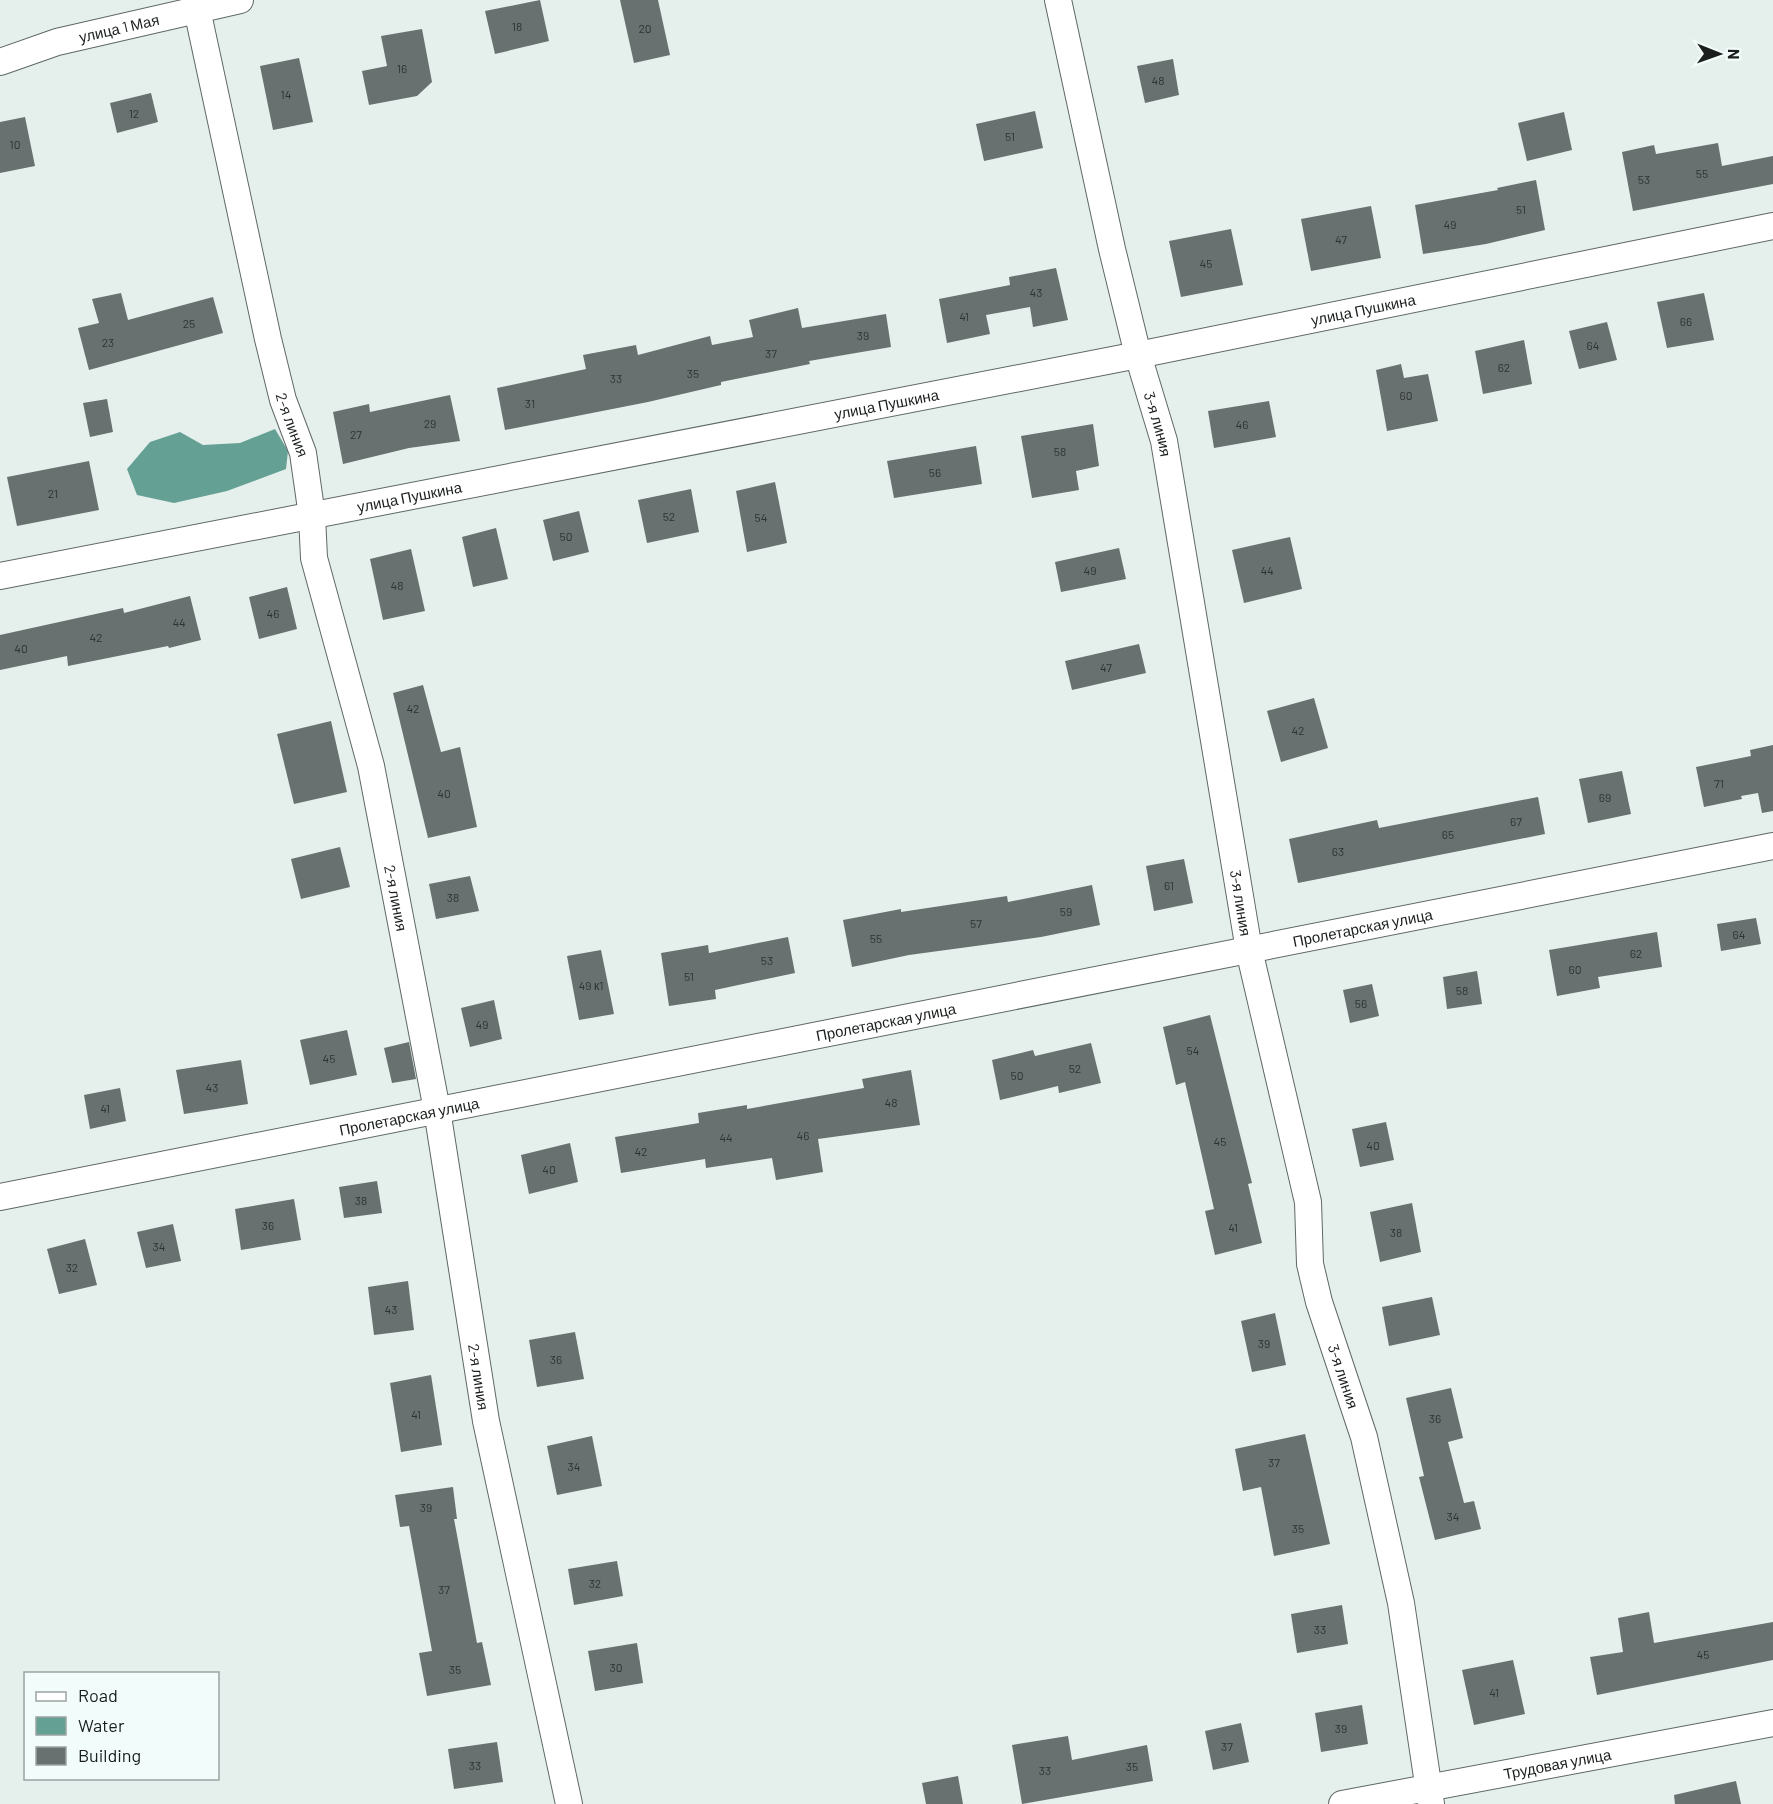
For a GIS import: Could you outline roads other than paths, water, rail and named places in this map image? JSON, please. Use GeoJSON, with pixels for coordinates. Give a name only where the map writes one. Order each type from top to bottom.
{"type":"FeatureCollection","features":[{"type":"Feature","properties":{"kind":"street","name":"улица 1 Мая"},"geometry":{"type":"LineString","coordinates":[[0,62],[57,42],[196,5],[240,0]]}},
{"type":"Feature","properties":{"kind":"street","name":"3-я линия"},"geometry":{"type":"LineString","coordinates":[[1058,0],[1138,356],[1164,441],[1250,950],[1308,1202],[1310,1264],[1319,1302],[1364,1437],[1401,1603],[1429,1795]]}},
{"type":"Feature","properties":{"kind":"street","name":"2-я линия"},"geometry":{"type":"LineString","coordinates":[[196,5],[268,339],[283,400],[303,453],[312,516],[314,558],[371,766],[437,1110],[486,1421],[569,1804]]}},
{"type":"Feature","properties":{"kind":"street","name":"улица Пушкина"},"geometry":{"type":"LineString","coordinates":[[0,576],[1138,356],[1773,226]]}},
{"type":"Feature","properties":{"kind":"street","name":"Пролетарская улица"},"geometry":{"type":"LineString","coordinates":[[0,1197],[1773,846]]}},
{"type":"Feature","properties":{"kind":"street","name":"Трудовая улица"},"geometry":{"type":"LineString","coordinates":[[1342,1804],[1429,1795],[1773,1723]]}},
{"type":"Feature","properties":{"kind":"water"},"geometry":{"type":"Polygon","coordinates":[[[275,429],[288,451],[286,469],[227,491],[174,503],[137,495],[127,469],[150,442],[180,432],[203,445],[240,443],[275,429]]]}}]}
